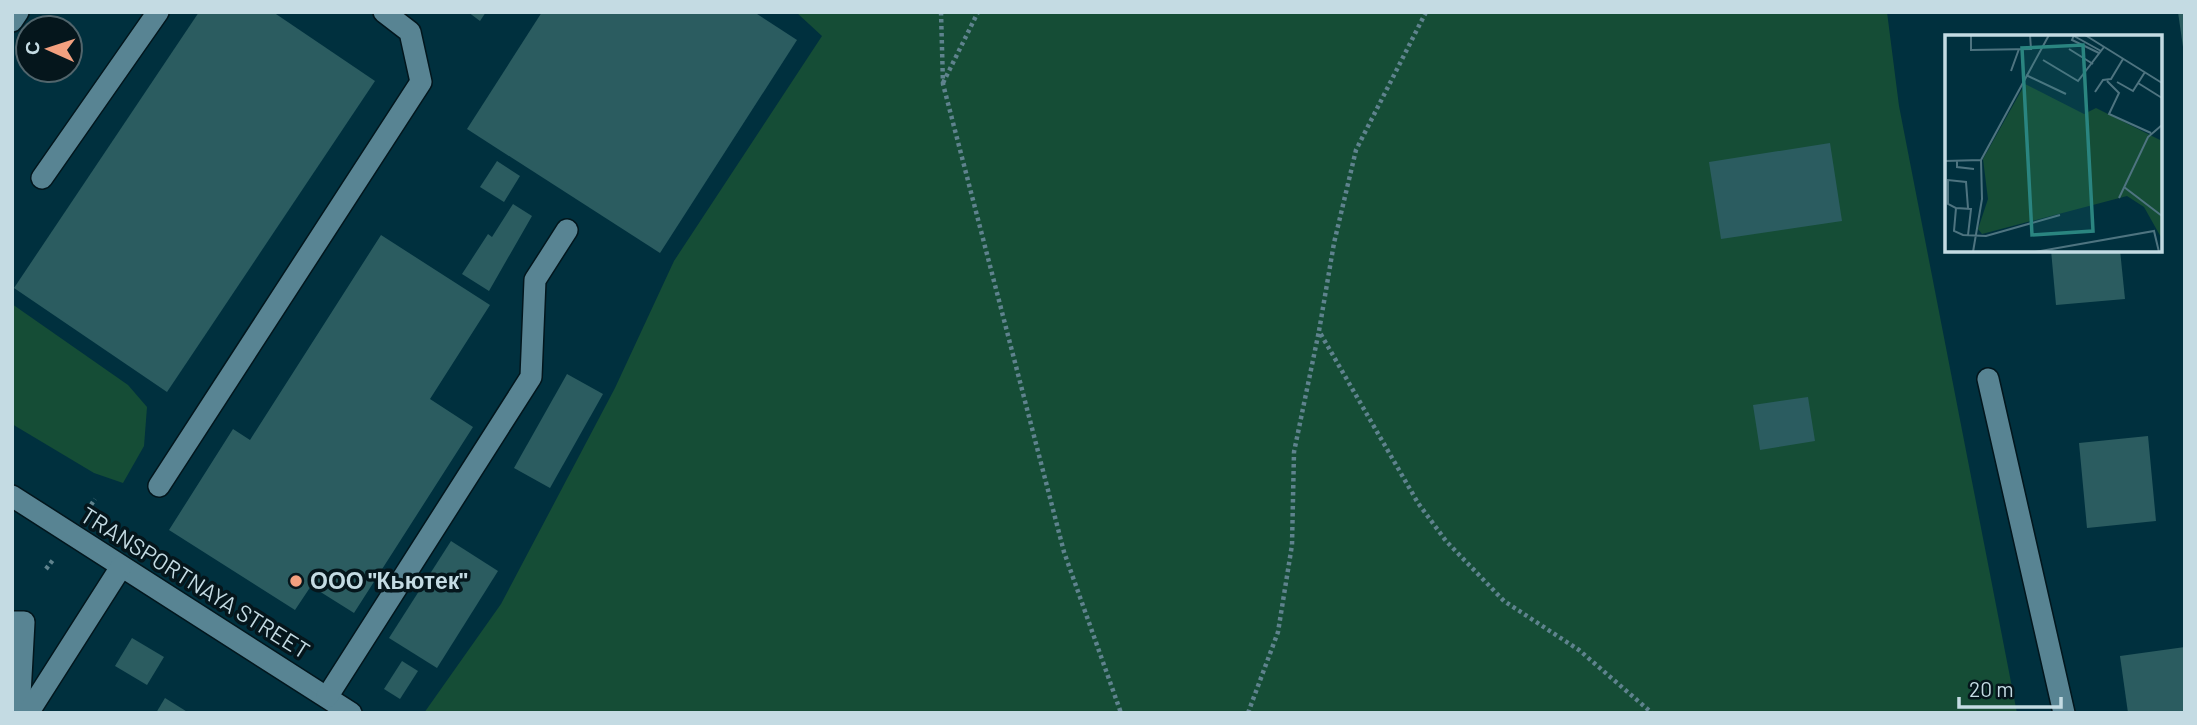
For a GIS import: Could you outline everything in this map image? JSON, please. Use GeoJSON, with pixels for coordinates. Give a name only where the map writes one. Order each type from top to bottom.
{"type":"FeatureCollection","features":[{"type":"Feature","properties":{"kind":"street"},"geometry":{"type":"LineString","coordinates":[[12,21],[18,12]]}},
{"type":"Feature","properties":{"kind":"street"},"geometry":{"type":"LineString","coordinates":[[42,178],[158,12]]}},
{"type":"Feature","properties":{"kind":"street"},"geometry":{"type":"LineString","coordinates":[[159,486],[421,82],[410,32],[384,12]]}},
{"type":"Feature","properties":{"kind":"street"},"geometry":{"type":"LineString","coordinates":[[327,697],[531,377],[536,280],[567,230]]}},
{"type":"Feature","properties":{"kind":"street"},"geometry":{"type":"LineString","coordinates":[[1988,379],[2064,713]]}},
{"type":"Feature","properties":{"kind":"street","name":"TRANSPORTNAYA STREET"},"geometry":{"type":"LineString","coordinates":[[12,496],[351,713]]}},
{"type":"Feature","properties":{"kind":"street"},"geometry":{"type":"LineString","coordinates":[[28,713],[121,567]]}},
{"type":"Feature","properties":{"kind":"street"},"geometry":{"type":"LineString","coordinates":[[12,622],[24,622],[19,713]]}},
{"type":"Feature","properties":{"kind":"path"},"geometry":{"type":"LineString","coordinates":[[942,12],[943,83],[1064,552],[1121,713]]}},
{"type":"Feature","properties":{"kind":"path"},"geometry":{"type":"LineString","coordinates":[[943,83],[978,12]]}},
{"type":"Feature","properties":{"kind":"path"},"geometry":{"type":"LineString","coordinates":[[1248,713],[1278,632],[1292,544],[1294,452],[1320,331],[1334,243],[1356,150],[1426,12]]}},
{"type":"Feature","properties":{"kind":"path"},"geometry":{"type":"LineString","coordinates":[[1320,331],[1418,503],[1446,541],[1504,601],[1579,650],[1652,713]]}},
{"type":"Feature","properties":{"kind":"path"},"geometry":{"type":"LineString","coordinates":[[91,505],[94,499]]}},
{"type":"Feature","properties":{"kind":"path"},"geometry":{"type":"LineString","coordinates":[[46,569],[53,560]]}},
{"type":"Feature","properties":{"kind":"green space"},"geometry":{"type":"Polygon","coordinates":[[[796,12],[1887,12],[1899,106],[2017,713],[424,713],[501,604],[615,388],[674,261],[822,36],[796,12]]]}},
{"type":"Feature","properties":{"kind":"green space"},"geometry":{"type":"Polygon","coordinates":[[[12,304],[128,385],[147,407],[144,446],[123,483],[94,473],[12,424],[12,304]]]}},
{"type":"Feature","properties":{"kind":"building"},"geometry":{"type":"Polygon","coordinates":[[[199,12],[273,12],[375,81],[167,392],[14,288],[199,12]]]}},
{"type":"Feature","properties":{"kind":"building"},"geometry":{"type":"Polygon","coordinates":[[[468,12],[486,12],[480,21],[468,12]]]}},
{"type":"Feature","properties":{"kind":"building"},"geometry":{"type":"Polygon","coordinates":[[[542,12],[754,12],[797,40],[660,253],[467,129],[542,12]]]}},
{"type":"Feature","properties":{"kind":"building"},"geometry":{"type":"Polygon","coordinates":[[[2178,12],[2185,12],[2185,47],[2183,47],[2178,12]]]}},
{"type":"Feature","properties":{"kind":"building"},"geometry":{"type":"Polygon","coordinates":[[[1830,143],[1842,221],[1721,239],[1709,162],[1830,143]]]}},
{"type":"Feature","properties":{"kind":"building"},"geometry":{"type":"Polygon","coordinates":[[[497,161],[520,176],[504,202],[480,187],[497,161]]]}},
{"type":"Feature","properties":{"kind":"building"},"geometry":{"type":"Polygon","coordinates":[[[513,204],[532,216],[489,291],[462,274],[488,234],[492,237],[513,204]]]}},
{"type":"Feature","properties":{"kind":"building"},"geometry":{"type":"Polygon","coordinates":[[[381,235],[490,305],[430,399],[473,427],[354,613],[311,586],[295,610],[169,530],[233,429],[250,440],[381,235]]]}},
{"type":"Feature","properties":{"kind":"building"},"geometry":{"type":"Polygon","coordinates":[[[2051,252],[2120,252],[2125,299],[2056,305],[2051,252]]]}},
{"type":"Feature","properties":{"kind":"building"},"geometry":{"type":"Polygon","coordinates":[[[567,374],[603,394],[550,488],[514,468],[567,374]]]}},
{"type":"Feature","properties":{"kind":"building"},"geometry":{"type":"Polygon","coordinates":[[[1808,397],[1815,441],[1760,450],[1753,405],[1808,397]]]}},
{"type":"Feature","properties":{"kind":"building"},"geometry":{"type":"Polygon","coordinates":[[[2148,436],[2156,521],[2087,528],[2079,443],[2148,436]]]}},
{"type":"Feature","properties":{"kind":"building"},"geometry":{"type":"Polygon","coordinates":[[[451,541],[498,571],[437,668],[389,638],[451,541]]]}},
{"type":"Feature","properties":{"kind":"building"},"geometry":{"type":"Polygon","coordinates":[[[132,638],[164,657],[147,685],[115,666],[132,638]]]}},
{"type":"Feature","properties":{"kind":"building"},"geometry":{"type":"Polygon","coordinates":[[[2185,647],[2185,713],[2128,713],[2120,656],[2185,647]]]}},
{"type":"Feature","properties":{"kind":"building"},"geometry":{"type":"Polygon","coordinates":[[[402,661],[418,671],[400,699],[384,689],[402,661]]]}},
{"type":"Feature","properties":{"kind":"building"},"geometry":{"type":"Polygon","coordinates":[[[165,698],[189,713],[156,713],[165,698]]]}},
{"type":"Feature","properties":{"kind":"place","name":"ООО \"Кьютек\""},"geometry":{"type":"Point","coordinates":[296,581]}}]}
